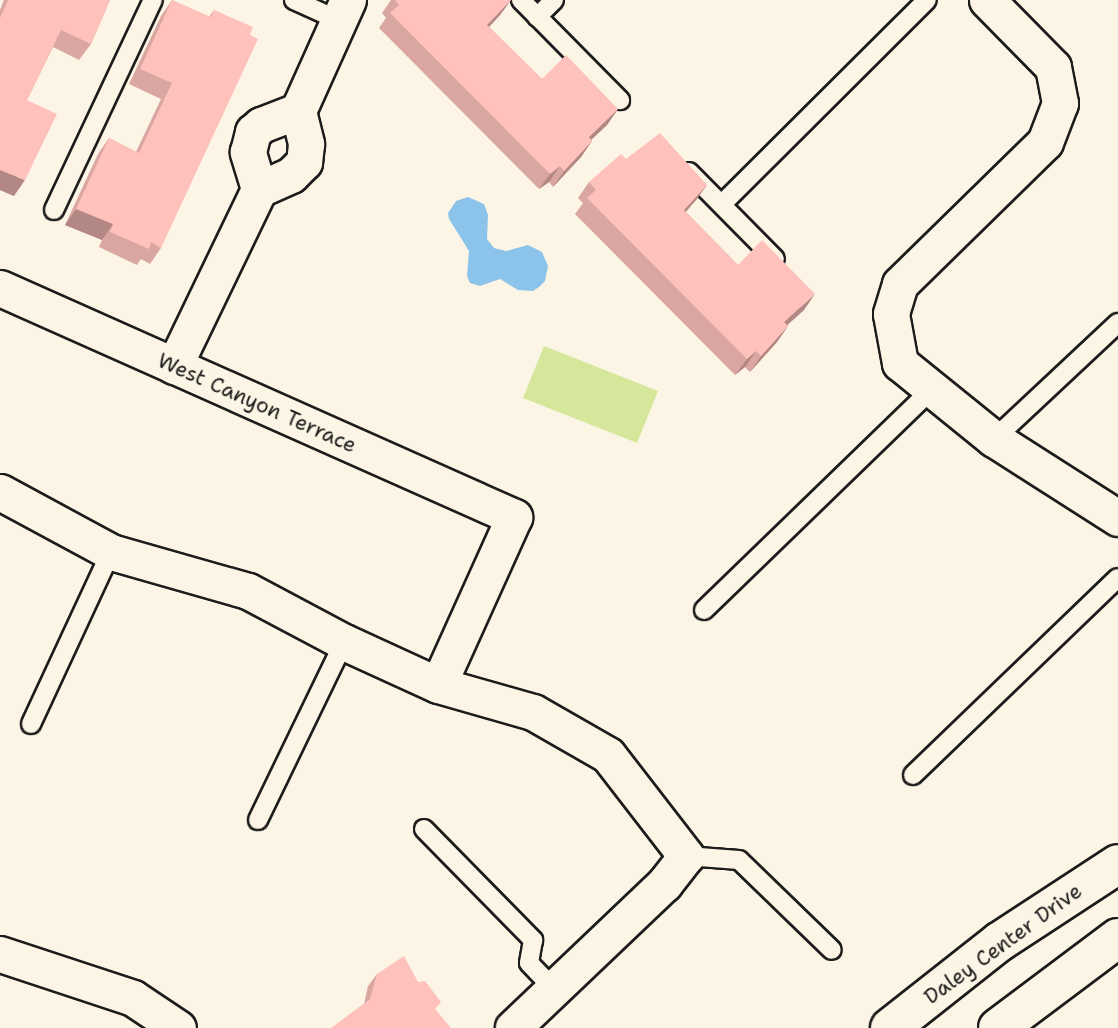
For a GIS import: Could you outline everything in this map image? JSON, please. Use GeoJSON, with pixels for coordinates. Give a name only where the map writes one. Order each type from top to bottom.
{"type":"FeatureCollection","features":[{"type":"Feature","properties":{"kind":"main road","name":"Daley Center Drive"},"geometry":{"type":"LineString","coordinates":[[890,1028],[999,942],[1118,863]]}},
{"type":"Feature","properties":{"kind":"main road"},"geometry":{"type":"LineString","coordinates":[[998,1028],[1118,938]]}},
{"type":"Feature","properties":{"kind":"street"},"geometry":{"type":"LineString","coordinates":[[987,0],[1053,67],[1060,103],[1045,142],[900,284],[891,314],[901,363],[994,439],[1118,518]]}},
{"type":"Feature","properties":{"kind":"street"},"geometry":{"type":"LineString","coordinates":[[174,366],[259,189],[291,175],[304,162],[306,144],[298,111],[343,10]]}},
{"type":"Feature","properties":{"kind":"street"},"geometry":{"type":"LineString","coordinates":[[259,189],[248,152],[253,132],[261,125],[298,111]]}},
{"type":"Feature","properties":{"kind":"street","name":"West Canyon Terrace"},"geometry":{"type":"LineString","coordinates":[[0,289],[514,517],[438,685]]}},
{"type":"Feature","properties":{"kind":"street"},"geometry":{"type":"LineString","coordinates":[[0,492],[111,552],[248,591],[344,642],[438,685],[533,712],[608,755],[686,856],[664,884],[513,1028]]}},
{"type":"Feature","properties":{"kind":"street"},"geometry":{"type":"LineString","coordinates":[[0,954],[133,998],[178,1028]]}},
{"type":"Feature","properties":{"kind":"lane"},"geometry":{"type":"LineString","coordinates":[[54,210],[153,0]]}},
{"type":"Feature","properties":{"kind":"lane"},"geometry":{"type":"LineString","coordinates":[[294,0],[343,10]]}},
{"type":"Feature","properties":{"kind":"lane"},"geometry":{"type":"LineString","coordinates":[[521,0],[620,100]]}},
{"type":"Feature","properties":{"kind":"lane"},"geometry":{"type":"LineString","coordinates":[[537,16],[554,0]]}},
{"type":"Feature","properties":{"kind":"lane"},"geometry":{"type":"LineString","coordinates":[[722,204],[927,0]]}},
{"type":"Feature","properties":{"kind":"lane"},"geometry":{"type":"LineString","coordinates":[[675,158],[787,271]]}},
{"type":"Feature","properties":{"kind":"lane"},"geometry":{"type":"LineString","coordinates":[[994,439],[1118,323]]}},
{"type":"Feature","properties":{"kind":"lane"},"geometry":{"type":"LineString","coordinates":[[704,610],[932,389]]}},
{"type":"Feature","properties":{"kind":"lane"},"geometry":{"type":"LineString","coordinates":[[32,724],[111,552]]}},
{"type":"Feature","properties":{"kind":"lane"},"geometry":{"type":"LineString","coordinates":[[913,775],[1118,578]]}},
{"type":"Feature","properties":{"kind":"lane"},"geometry":{"type":"LineString","coordinates":[[258,820],[344,642]]}},
{"type":"Feature","properties":{"kind":"lane"},"geometry":{"type":"LineString","coordinates":[[424,829],[533,940],[529,963],[554,989]]}},
{"type":"Feature","properties":{"kind":"lane"},"geometry":{"type":"LineString","coordinates":[[686,856],[739,860],[832,950]]}},
{"type":"Feature","properties":{"kind":"green space"},"geometry":{"type":"Polygon","coordinates":[[[544,346],[658,391],[637,443],[523,398],[544,346]]]}},
{"type":"Feature","properties":{"kind":"water"},"geometry":{"type":"Polygon","coordinates":[[[468,197],[484,204],[488,215],[487,239],[494,248],[506,251],[528,245],[542,252],[548,266],[545,281],[539,287],[533,291],[518,290],[500,279],[480,286],[470,283],[467,276],[469,251],[448,213],[456,201],[468,197]]]}},
{"type":"Feature","properties":{"kind":"building"},"geometry":{"type":"Polygon","coordinates":[[[8,0],[110,0],[91,44],[61,30],[27,100],[57,114],[25,180],[0,170],[0,18],[8,0]]]}},
{"type":"Feature","properties":{"kind":"building"},"geometry":{"type":"Polygon","coordinates":[[[172,0],[211,17],[214,10],[253,27],[250,35],[258,39],[161,248],[151,242],[149,249],[110,232],[113,224],[76,209],[109,138],[139,153],[172,83],[140,69],[172,0]]]}},
{"type":"Feature","properties":{"kind":"building"},"geometry":{"type":"Polygon","coordinates":[[[395,0],[511,0],[487,25],[542,79],[566,55],[618,109],[589,137],[592,141],[564,171],[560,166],[550,174],[390,13],[399,5],[395,0]]]}},
{"type":"Feature","properties":{"kind":"building"},"geometry":{"type":"Polygon","coordinates":[[[660,133],[707,185],[684,210],[738,265],[762,240],[815,294],[784,322],[788,326],[761,356],[756,351],[747,359],[587,198],[596,190],[589,182],[621,154],[626,159],[660,133]]]}},
{"type":"Feature","properties":{"kind":"building"},"geometry":{"type":"Polygon","coordinates":[[[404,956],[418,982],[425,981],[441,1002],[435,1009],[451,1028],[331,1028],[370,999],[377,974],[404,956]]]}}]}
